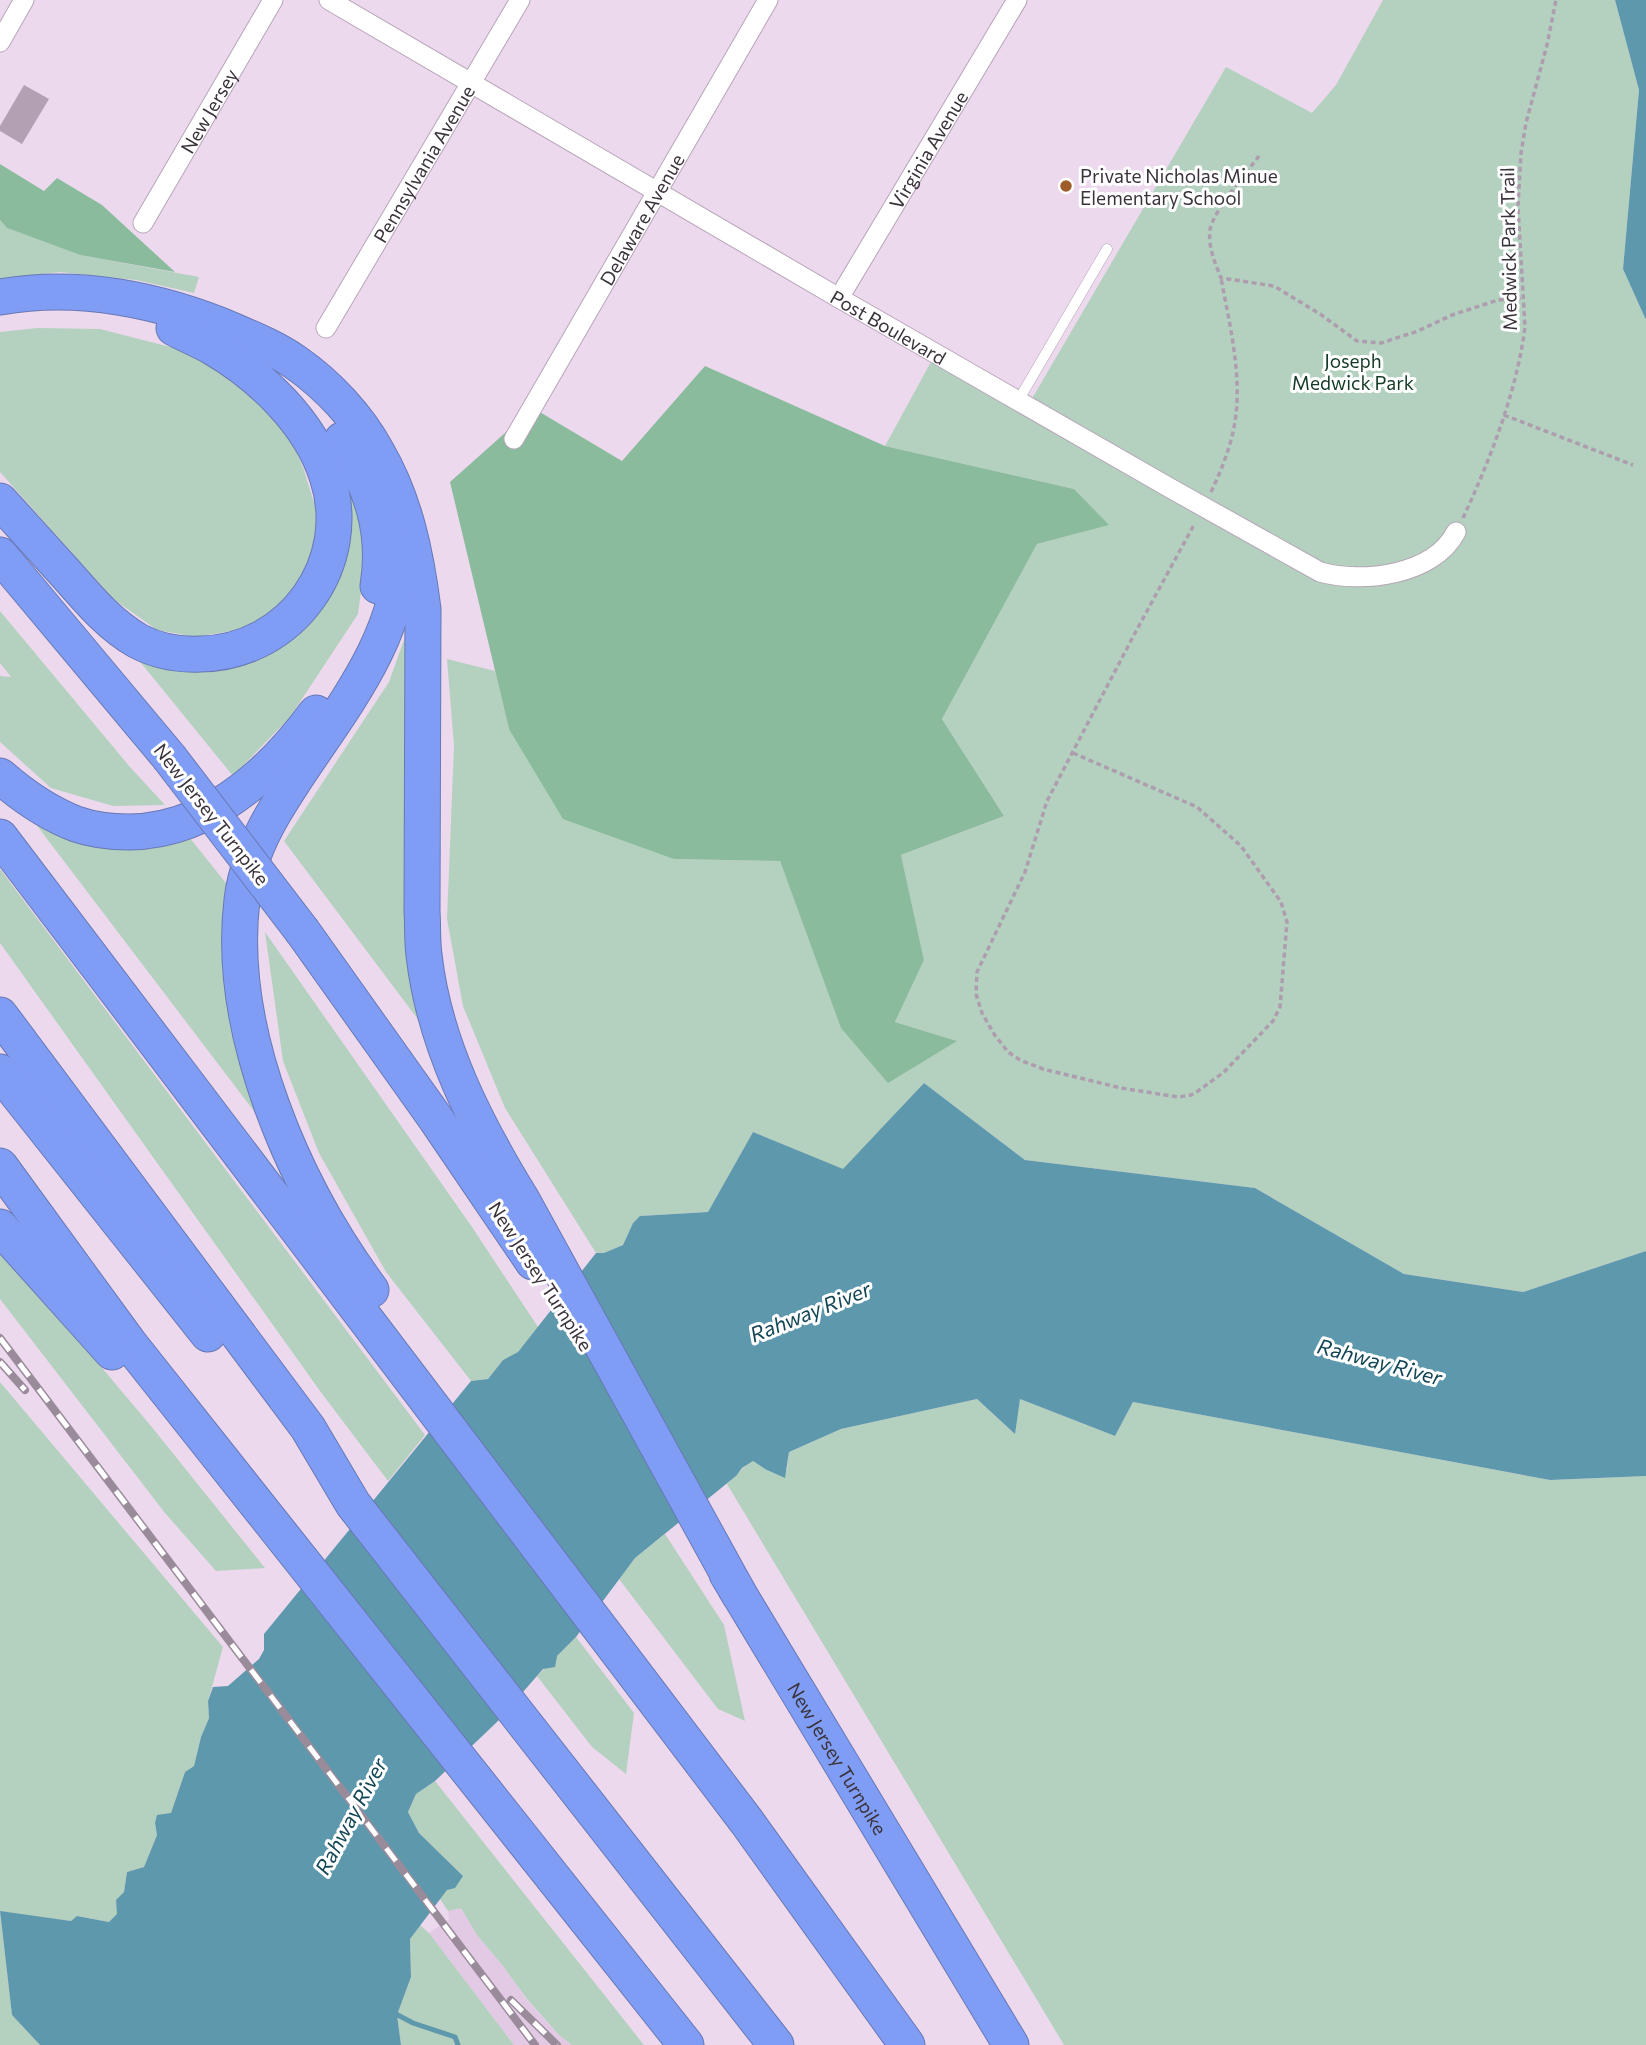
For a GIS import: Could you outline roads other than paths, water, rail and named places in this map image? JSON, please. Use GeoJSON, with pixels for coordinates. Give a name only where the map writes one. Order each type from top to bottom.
{"type":"FeatureCollection","features":[{"type":"Feature","properties":{"kind":"highway"},"geometry":{"type":"LineString","coordinates":[[0,296],[90,293],[134,300],[178,310],[259,341],[295,362],[326,387],[355,419],[377,451],[397,491],[409,528],[423,609],[422,911],[424,955],[431,996],[456,1075],[495,1156],[513,1210]]}},
{"type":"Feature","properties":{"kind":"highway"},"geometry":{"type":"LineString","coordinates":[[0,315],[88,312],[129,317],[171,327],[214,342],[280,376],[309,401],[337,432],[357,464],[371,495],[379,526],[382,562],[377,597],[366,631],[328,696],[302,732],[274,762],[247,787],[214,810],[180,824],[143,832],[111,832],[78,825],[51,813],[25,797],[0,776]]}},
{"type":"Feature","properties":{"kind":"highway"},"geometry":{"type":"LineString","coordinates":[[0,501],[117,627],[139,641],[163,651],[219,654],[247,646],[272,633],[295,616],[312,594],[325,568],[334,537],[334,504],[327,475],[312,443],[270,392],[240,366],[171,327]]}},
{"type":"Feature","properties":{"kind":"highway"},"geometry":{"type":"LineString","coordinates":[[393,1337],[303,1176],[269,1097],[248,1024],[239,942],[242,898],[254,854],[272,817],[365,672],[384,636],[395,602],[402,563],[402,527],[397,491]]}},
{"type":"Feature","properties":{"kind":"highway","name":"New Jersey Turnpike"},"geometry":{"type":"LineString","coordinates":[[0,555],[169,757],[303,932],[413,1086],[513,1210],[739,1594],[1011,2045]]}},
{"type":"Feature","properties":{"kind":"highway"},"geometry":{"type":"LineString","coordinates":[[0,837],[393,1337],[907,2045]]}},
{"type":"Feature","properties":{"kind":"highway"},"geometry":{"type":"LineString","coordinates":[[0,1015],[353,1504],[776,2045]]}},
{"type":"Feature","properties":{"kind":"highway"},"geometry":{"type":"LineString","coordinates":[[0,1072],[302,1436]]}},
{"type":"Feature","properties":{"kind":"highway"},"geometry":{"type":"LineString","coordinates":[[0,1166],[125,1353]]}},
{"type":"Feature","properties":{"kind":"highway"},"geometry":{"type":"LineString","coordinates":[[0,1227],[176,1401],[686,2045]]}},
{"type":"Feature","properties":{"kind":"street"},"geometry":{"type":"LineString","coordinates":[[0,42],[24,0]]}},
{"type":"Feature","properties":{"kind":"street","name":"New Jersey"},"geometry":{"type":"LineString","coordinates":[[143,223],[273,0]]}},
{"type":"Feature","properties":{"kind":"street","name":"Post Boulevard"},"geometry":{"type":"LineString","coordinates":[[329,0],[839,298],[1320,572],[1361,578],[1407,569],[1441,552],[1456,532]]}},
{"type":"Feature","properties":{"kind":"street","name":"Pennsylvania Avenue"},"geometry":{"type":"LineString","coordinates":[[326,328],[520,0]]}},
{"type":"Feature","properties":{"kind":"street","name":"Delaware Avenue"},"geometry":{"type":"LineString","coordinates":[[514,439],[768,0]]}},
{"type":"Feature","properties":{"kind":"street","name":"Virginia Avenue"},"geometry":{"type":"LineString","coordinates":[[839,298],[1017,0]]}},
{"type":"Feature","properties":{"kind":"lane"},"geometry":{"type":"LineString","coordinates":[[1018,401],[1107,249]]}},
{"type":"Feature","properties":{"kind":"water"},"geometry":{"type":"Polygon","coordinates":[[[1615,0],[1646,0],[1646,320],[1623,269],[1639,90],[1615,0]]]}},
{"type":"Feature","properties":{"kind":"water","name":"Rahway River"},"geometry":{"type":"Polygon","coordinates":[[[924,1083],[1025,1160],[1255,1188],[1404,1274],[1523,1292],[1646,1251],[1646,1476],[1550,1480],[1133,1402],[1115,1436],[1020,1399],[1015,1434],[977,1399],[841,1429],[789,1452],[785,1478],[753,1461],[635,1558],[576,1637],[557,1656],[555,1667],[543,1669],[497,1722],[435,1781],[416,1794],[408,1812],[419,1833],[463,1876],[455,1888],[447,1890],[410,1939],[411,1977],[397,2015],[401,2045],[40,2045],[12,2015],[0,1911],[71,1921],[77,1916],[109,1922],[117,1914],[116,1900],[124,1892],[127,1872],[144,1867],[157,1835],[157,1815],[171,1813],[185,1772],[194,1766],[209,1718],[208,1701],[213,1687],[228,1686],[259,1659],[264,1650],[264,1634],[471,1381],[488,1379],[503,1360],[518,1352],[596,1253],[604,1253],[623,1245],[633,1223],[640,1216],[708,1212],[753,1132],[843,1169],[924,1083]]]}},
{"type":"Feature","properties":{"kind":"waterway"},"geometry":{"type":"LineString","coordinates":[[392,2012],[413,2023],[455,2037],[458,2045]]}},
{"type":"Feature","properties":{"kind":"railway"},"geometry":{"type":"LineString","coordinates":[[0,1338],[535,2045]]}},
{"type":"Feature","properties":{"kind":"railway"},"geometry":{"type":"LineString","coordinates":[[0,1362],[25,1390]]}},
{"type":"Feature","properties":{"kind":"railway"},"geometry":{"type":"LineString","coordinates":[[511,2000],[557,2045]]}},
{"type":"Feature","properties":{"kind":"place","name":"Private Nicholas Minue Elementary School"},"geometry":{"type":"Point","coordinates":[1066,186]}},
{"type":"Feature","properties":{"kind":"park label","name":"Joseph Medwick Park"},"geometry":{"type":"Point","coordinates":[1353,371]}}]}
